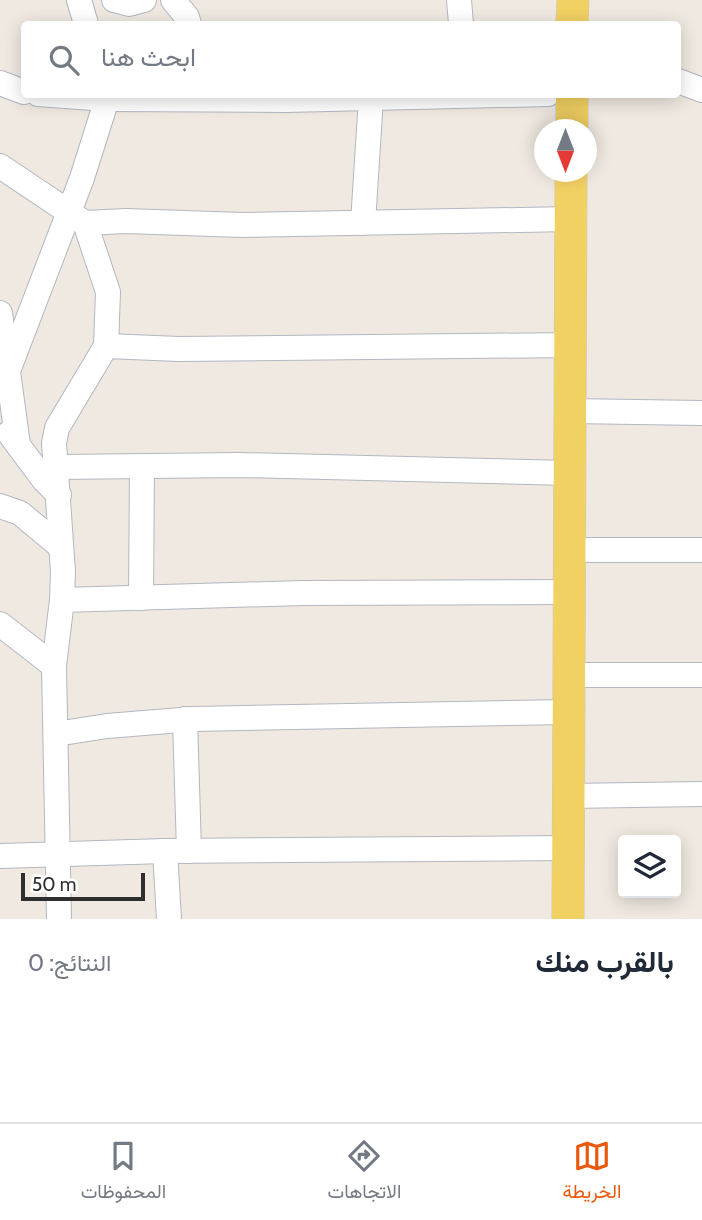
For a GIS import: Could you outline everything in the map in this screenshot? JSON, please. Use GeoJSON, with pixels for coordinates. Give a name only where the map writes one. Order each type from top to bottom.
{"type":"FeatureCollection","features":[{"type":"Feature","properties":{"kind":"main road"},"geometry":{"type":"LineString","coordinates":[[572,0],[572,21]]}},
{"type":"Feature","properties":{"kind":"main road"},"geometry":{"type":"LineString","coordinates":[[572,98],[572,119]]}},
{"type":"Feature","properties":{"kind":"main road"},"geometry":{"type":"LineString","coordinates":[[568,919],[571,182]]}},
{"type":"Feature","properties":{"kind":"street"},"geometry":{"type":"LineString","coordinates":[[79,0],[85,21]]}},
{"type":"Feature","properties":{"kind":"street"},"geometry":{"type":"LineString","coordinates":[[114,0],[129,4],[144,0]]}},
{"type":"Feature","properties":{"kind":"street"},"geometry":{"type":"LineString","coordinates":[[173,0],[188,21]]}},
{"type":"Feature","properties":{"kind":"street"},"geometry":{"type":"LineString","coordinates":[[459,0],[461,21]]}},
{"type":"Feature","properties":{"kind":"street"},"geometry":{"type":"LineString","coordinates":[[681,82],[702,89]]}},
{"type":"Feature","properties":{"kind":"street"},"geometry":{"type":"LineString","coordinates":[[0,83],[21,91]]}},
{"type":"Feature","properties":{"kind":"street"},"geometry":{"type":"LineString","coordinates":[[8,371],[77,217],[90,153],[107,98]]}},
{"type":"Feature","properties":{"kind":"street"},"geometry":{"type":"LineString","coordinates":[[363,223],[371,98]]}},
{"type":"Feature","properties":{"kind":"street"},"geometry":{"type":"LineString","coordinates":[[0,166],[77,217],[242,225],[571,219]]}},
{"type":"Feature","properties":{"kind":"street"},"geometry":{"type":"LineString","coordinates":[[59,919],[54,666],[62,600],[59,495],[54,443],[57,428],[106,346],[108,292],[77,217]]}},
{"type":"Feature","properties":{"kind":"street"},"geometry":{"type":"LineString","coordinates":[[0,313],[19,445]]}},
{"type":"Feature","properties":{"kind":"street"},"geometry":{"type":"LineString","coordinates":[[106,346],[179,349],[570,345]]}},
{"type":"Feature","properties":{"kind":"street"},"geometry":{"type":"LineString","coordinates":[[570,411],[702,413]]}},
{"type":"Feature","properties":{"kind":"street"},"geometry":{"type":"LineString","coordinates":[[0,421],[44,480],[59,495]]}},
{"type":"Feature","properties":{"kind":"street"},"geometry":{"type":"LineString","coordinates":[[56,467],[240,465],[569,472]]}},
{"type":"Feature","properties":{"kind":"street"},"geometry":{"type":"LineString","coordinates":[[141,598],[142,466]]}},
{"type":"Feature","properties":{"kind":"street"},"geometry":{"type":"LineString","coordinates":[[0,506],[20,513],[61,547]]}},
{"type":"Feature","properties":{"kind":"street"},"geometry":{"type":"LineString","coordinates":[[569,550],[702,550]]}},
{"type":"Feature","properties":{"kind":"street"},"geometry":{"type":"LineString","coordinates":[[62,600],[303,593],[569,592]]}},
{"type":"Feature","properties":{"kind":"street"},"geometry":{"type":"LineString","coordinates":[[0,624],[54,666]]}},
{"type":"Feature","properties":{"kind":"street"},"geometry":{"type":"LineString","coordinates":[[568,675],[702,676]]}},
{"type":"Feature","properties":{"kind":"street"},"geometry":{"type":"LineString","coordinates":[[55,734],[185,719],[568,712]]}},
{"type":"Feature","properties":{"kind":"street"},"geometry":{"type":"LineString","coordinates":[[169,919],[177,851],[185,719]]}},
{"type":"Feature","properties":{"kind":"street"},"geometry":{"type":"LineString","coordinates":[[567,796],[702,794]]}},
{"type":"Feature","properties":{"kind":"street"},"geometry":{"type":"LineString","coordinates":[[0,856],[177,851],[568,848]]}}]}
